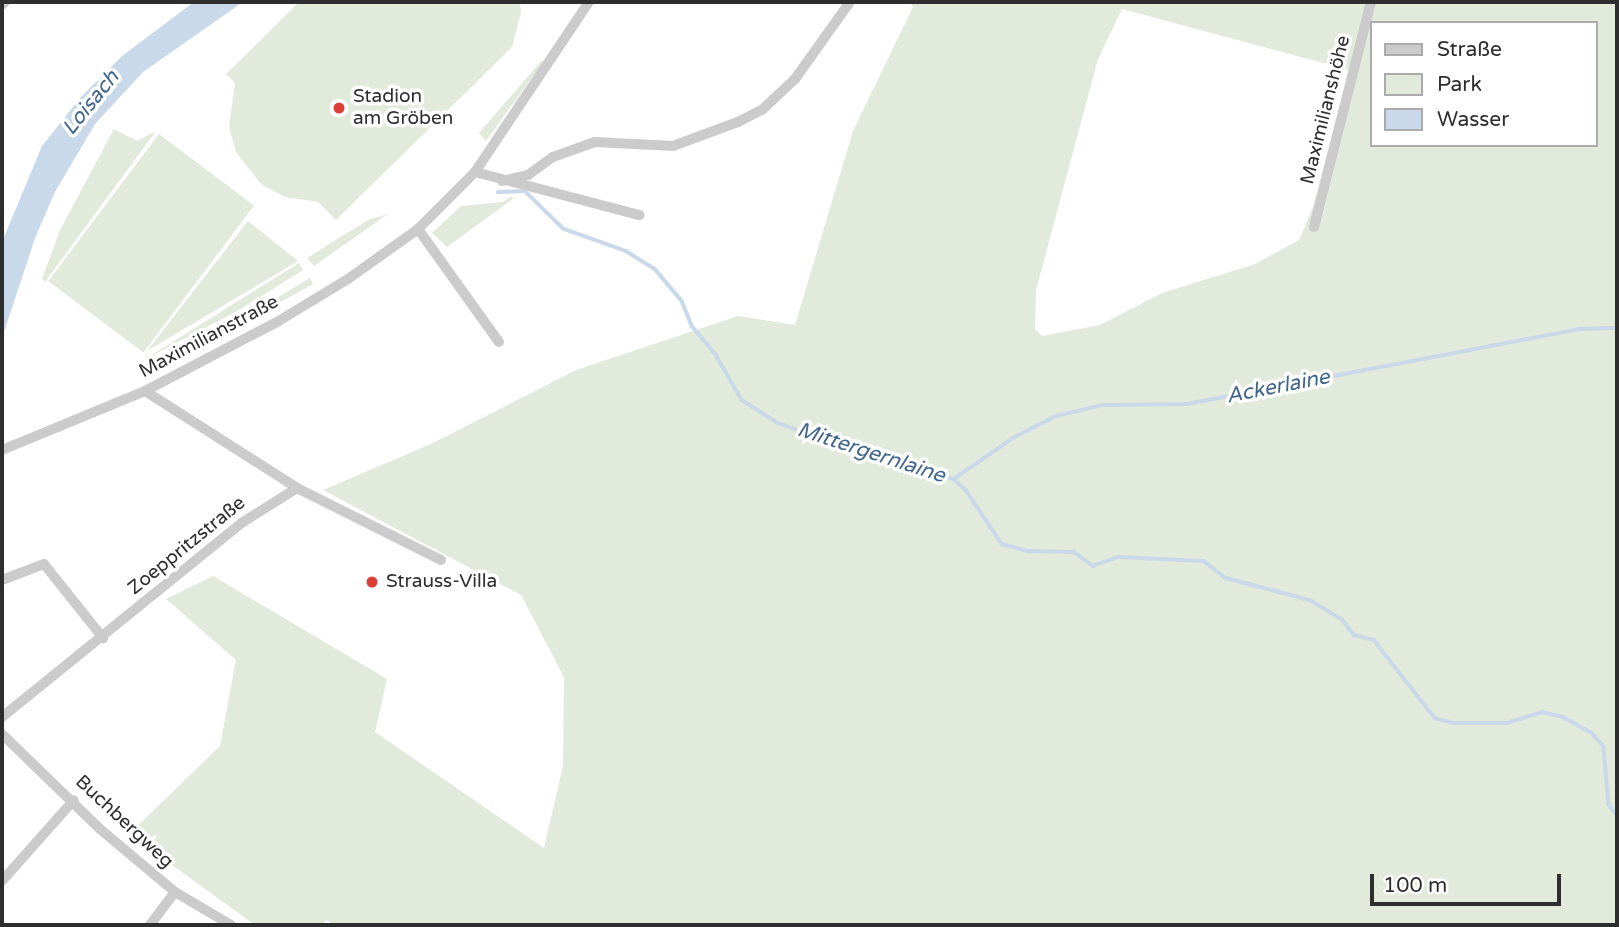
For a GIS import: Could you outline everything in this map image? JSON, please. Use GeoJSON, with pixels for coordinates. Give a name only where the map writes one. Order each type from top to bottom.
{"type":"FeatureCollection","features":[{"type":"Feature","properties":{"kind":"street","name":"Maximilianstraße"},"geometry":{"type":"LineString","coordinates":[[2,450],[145,391],[324,295],[418,229],[475,172],[589,2]]}},
{"type":"Feature","properties":{"kind":"street"},"geometry":{"type":"LineString","coordinates":[[502,181],[528,175],[553,157],[595,142],[673,146],[763,109],[819,49],[850,2]]}},
{"type":"Feature","properties":{"kind":"street","name":"Maximilianshöhe"},"geometry":{"type":"LineString","coordinates":[[1314,227],[1371,2]]}},
{"type":"Feature","properties":{"kind":"street"},"geometry":{"type":"LineString","coordinates":[[475,172],[639,215]]}},
{"type":"Feature","properties":{"kind":"street"},"geometry":{"type":"LineString","coordinates":[[418,229],[499,342]]}},
{"type":"Feature","properties":{"kind":"street"},"geometry":{"type":"LineString","coordinates":[[145,391],[297,488],[441,560]]}},
{"type":"Feature","properties":{"kind":"street","name":"Zoeppritzstraße"},"geometry":{"type":"LineString","coordinates":[[2,718],[243,522],[297,488]]}},
{"type":"Feature","properties":{"kind":"street"},"geometry":{"type":"LineString","coordinates":[[2,580],[44,564],[103,638]]}},
{"type":"Feature","properties":{"kind":"street","name":"Buchbergweg"},"geometry":{"type":"LineString","coordinates":[[2,734],[74,800],[100,829],[175,892],[231,925]]}},
{"type":"Feature","properties":{"kind":"street"},"geometry":{"type":"LineString","coordinates":[[2,881],[74,800]]}},
{"type":"Feature","properties":{"kind":"street"},"geometry":{"type":"LineString","coordinates":[[150,925],[175,892]]}},
{"type":"Feature","properties":{"kind":"green space","name":"Stadion am Gröben"},"geometry":{"type":"Polygon","coordinates":[[[299,2],[520,2],[521,12],[512,47],[336,220],[318,202],[285,197],[261,184],[236,152],[229,127],[235,83],[226,74],[299,2]]]}},
{"type":"Feature","properties":{"kind":"green space"},"geometry":{"type":"Polygon","coordinates":[[[910,2],[1617,2],[1617,925],[335,925],[326,920],[322,925],[255,925],[129,834],[220,746],[236,660],[166,599],[213,576],[387,679],[375,732],[544,848],[563,766],[564,677],[521,595],[323,490],[433,443],[576,370],[738,316],[795,325],[853,131],[913,7],[910,2]],[[1122,9],[1098,59],[1036,290],[1035,329],[1042,336],[1100,325],[1162,293],[1255,264],[1299,240],[1313,207],[1349,70],[1122,9]]]}},
{"type":"Feature","properties":{"kind":"green space"},"geometry":{"type":"Polygon","coordinates":[[[542,60],[543,62],[486,141],[479,133],[542,60]]]}},
{"type":"Feature","properties":{"kind":"green space"},"geometry":{"type":"Polygon","coordinates":[[[114,129],[137,141],[156,131],[45,282],[42,279],[60,230],[114,129]]]}},
{"type":"Feature","properties":{"kind":"green space"},"geometry":{"type":"Polygon","coordinates":[[[159,134],[254,206],[143,353],[48,281],[159,134]]]}},
{"type":"Feature","properties":{"kind":"green space"},"geometry":{"type":"Polygon","coordinates":[[[510,197],[514,198],[447,247],[432,233],[461,206],[503,202],[510,197]]]}},
{"type":"Feature","properties":{"kind":"green space"},"geometry":{"type":"Polygon","coordinates":[[[388,214],[314,266],[307,258],[368,220],[388,214]]]}},
{"type":"Feature","properties":{"kind":"green space"},"geometry":{"type":"Polygon","coordinates":[[[248,221],[298,261],[147,351],[248,221]]]}},
{"type":"Feature","properties":{"kind":"green space"},"geometry":{"type":"Polygon","coordinates":[[[299,263],[303,270],[239,310],[142,361],[299,263]]]}},
{"type":"Feature","properties":{"kind":"green space"},"geometry":{"type":"Polygon","coordinates":[[[310,278],[313,284],[187,354],[186,352],[310,278]]]}},
{"type":"Feature","properties":{"kind":"water","name":"Loisach"},"geometry":{"type":"Polygon","coordinates":[[[194,2],[243,2],[143,72],[95,124],[55,192],[35,238],[2,338],[2,242],[42,146],[81,97],[122,56],[194,2]]]}},
{"type":"Feature","properties":{"kind":"waterway","name":"Mittergernlaine"},"geometry":{"type":"LineString","coordinates":[[498,192],[525,191],[564,229],[626,251],[655,269],[682,301],[692,326],[716,355],[742,400],[778,423],[867,456],[954,479],[966,490],[1002,544],[1029,551],[1074,552],[1093,566],[1118,557],[1204,561],[1226,578],[1310,600],[1342,619],[1354,635],[1374,640],[1435,718],[1454,723],[1507,723],[1542,712],[1563,717],[1592,733],[1604,747],[1609,805],[1617,815]]}},
{"type":"Feature","properties":{"kind":"waterway","name":"Ackerlaine"},"geometry":{"type":"LineString","coordinates":[[954,479],[1013,438],[1056,416],[1103,405],[1187,404],[1581,329],[1617,328]]}},
{"type":"Feature","properties":{"kind":"place","name":"Stadion am Gröben"},"geometry":{"type":"Point","coordinates":[339,108]}},
{"type":"Feature","properties":{"kind":"place","name":"Strauss-Villa"},"geometry":{"type":"Point","coordinates":[372,582]}}]}
